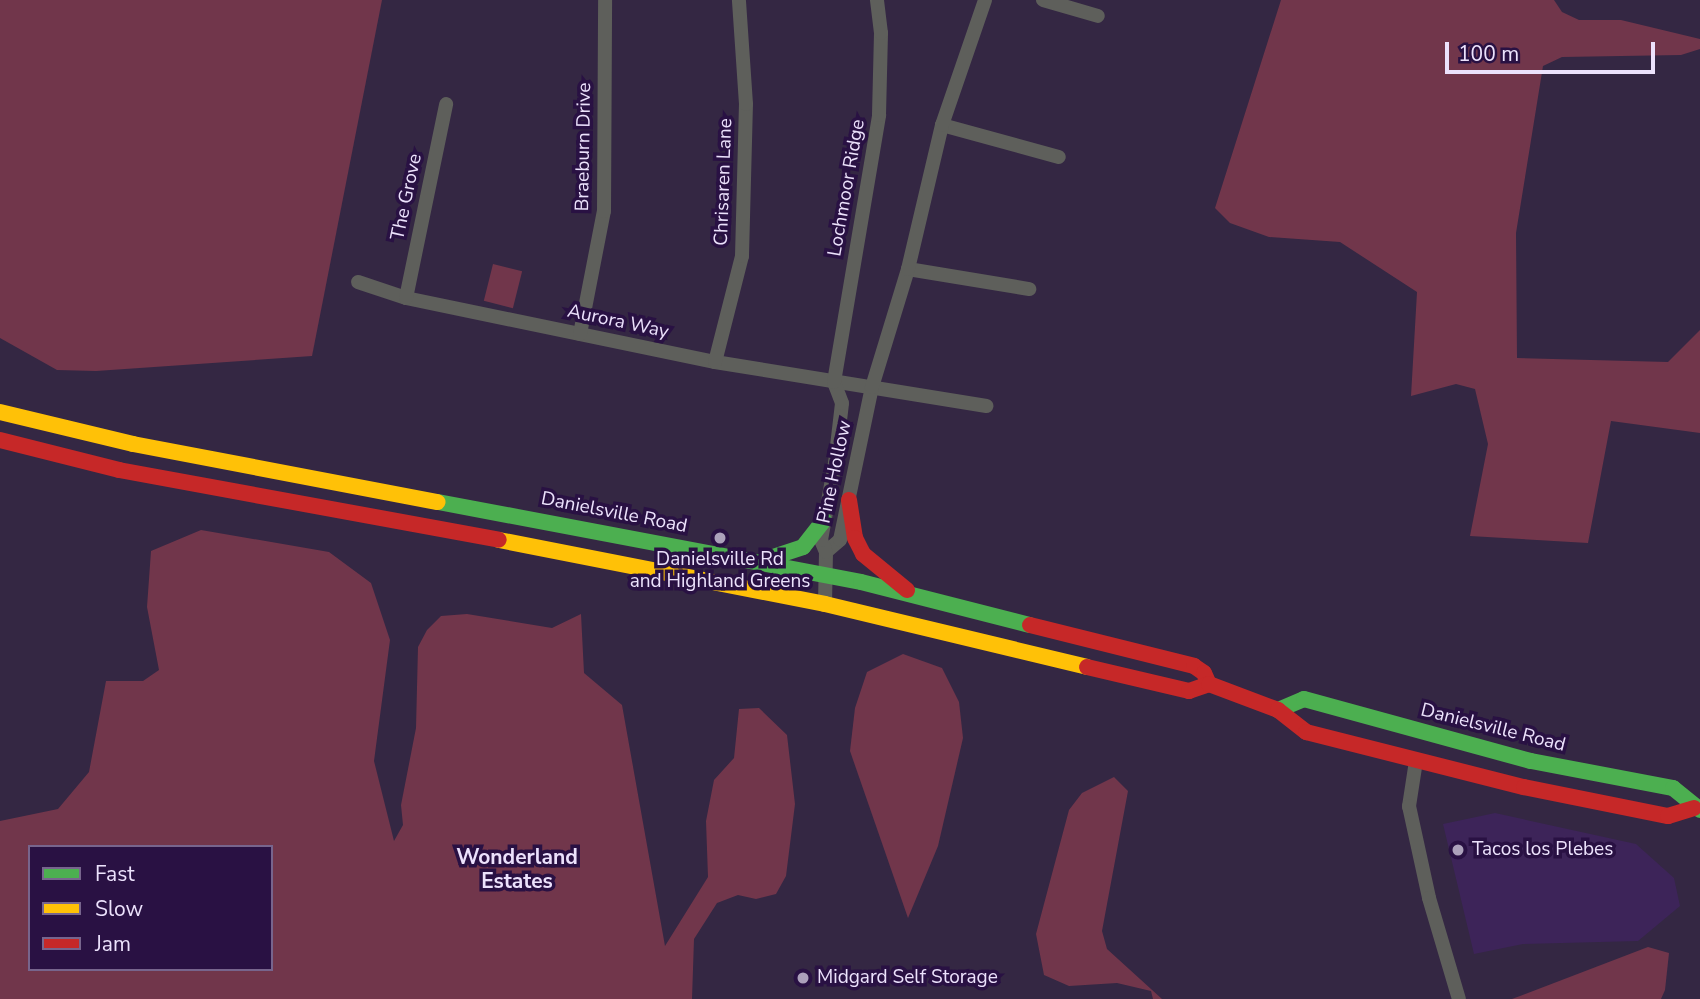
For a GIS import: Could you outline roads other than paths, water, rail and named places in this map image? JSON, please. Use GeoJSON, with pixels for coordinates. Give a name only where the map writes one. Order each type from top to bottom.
{"type":"FeatureCollection","features":[{"type":"Feature","properties":{"kind":"main road","name":"Danielsville Road"},"geometry":{"type":"LineString","coordinates":[[0,412],[149,447],[826,575],[1194,666],[1204,673],[1209,684]]}},
{"type":"Feature","properties":{"kind":"main road","name":"Danielsville Road"},"geometry":{"type":"LineString","coordinates":[[0,440],[48,454],[144,474],[295,500],[825,604],[1189,691],[1209,684],[1278,710],[1306,732],[1416,761],[1524,787],[1668,816],[1697,809]]}},
{"type":"Feature","properties":{"kind":"main road"},"geometry":{"type":"LineString","coordinates":[[144,474],[149,447]]}},
{"type":"Feature","properties":{"kind":"main road"},"geometry":{"type":"LineString","coordinates":[[849,499],[855,538],[863,554],[876,567],[917,596]]}},
{"type":"Feature","properties":{"kind":"main road"},"geometry":{"type":"LineString","coordinates":[[757,561],[795,552],[810,541],[824,520]]}},
{"type":"Feature","properties":{"kind":"main road","name":"Danielsville Road"},"geometry":{"type":"LineString","coordinates":[[1278,710],[1304,699],[1518,758],[1673,788],[1697,809]]}},
{"type":"Feature","properties":{"kind":"street","name":"Braeburn Drive"},"geometry":{"type":"LineString","coordinates":[[580,334],[604,211],[605,0]]}},
{"type":"Feature","properties":{"kind":"street","name":"Chrisaren Lane"},"geometry":{"type":"LineString","coordinates":[[715,362],[742,256],[746,104],[739,0]]}},
{"type":"Feature","properties":{"kind":"street","name":"Lochmoor Ridge"},"geometry":{"type":"LineString","coordinates":[[834,382],[879,115],[881,33],[877,0]]}},
{"type":"Feature","properties":{"kind":"street","name":"Pine Hollow"},"geometry":{"type":"LineString","coordinates":[[834,382],[842,403],[835,463],[821,540],[826,552],[840,540],[872,387],[908,269],[942,125],[985,0]]}},
{"type":"Feature","properties":{"kind":"street"},"geometry":{"type":"LineString","coordinates":[[1043,0],[1098,16]]}},
{"type":"Feature","properties":{"kind":"street","name":"The Grove"},"geometry":{"type":"LineString","coordinates":[[406,298],[446,104]]}},
{"type":"Feature","properties":{"kind":"street"},"geometry":{"type":"LineString","coordinates":[[942,125],[1059,157]]}},
{"type":"Feature","properties":{"kind":"street"},"geometry":{"type":"LineString","coordinates":[[908,269],[1029,289]]}},
{"type":"Feature","properties":{"kind":"street","name":"Aurora Way"},"geometry":{"type":"LineString","coordinates":[[358,282],[406,298],[715,362],[872,387]]}},
{"type":"Feature","properties":{"kind":"street"},"geometry":{"type":"LineString","coordinates":[[872,387],[986,406]]}},
{"type":"Feature","properties":{"kind":"street"},"geometry":{"type":"LineString","coordinates":[[825,604],[826,552]]}},
{"type":"Feature","properties":{"kind":"street"},"geometry":{"type":"LineString","coordinates":[[1416,761],[1409,806],[1429,898],[1459,999]]}},
{"type":"Feature","properties":{"kind":"place","name":"Danielsville Rd and Highland Greens"},"geometry":{"type":"Point","coordinates":[720,538]}},
{"type":"Feature","properties":{"kind":"place","name":"Tacos los Plebes"},"geometry":{"type":"Point","coordinates":[1458,850]}},
{"type":"Feature","properties":{"kind":"place","name":"Midgard Self Storage"},"geometry":{"type":"Point","coordinates":[803,978]}},
{"type":"Feature","properties":{"kind":"district","name":"Wonderland Estates"},"geometry":{"type":"Point","coordinates":[517,869]}}]}
